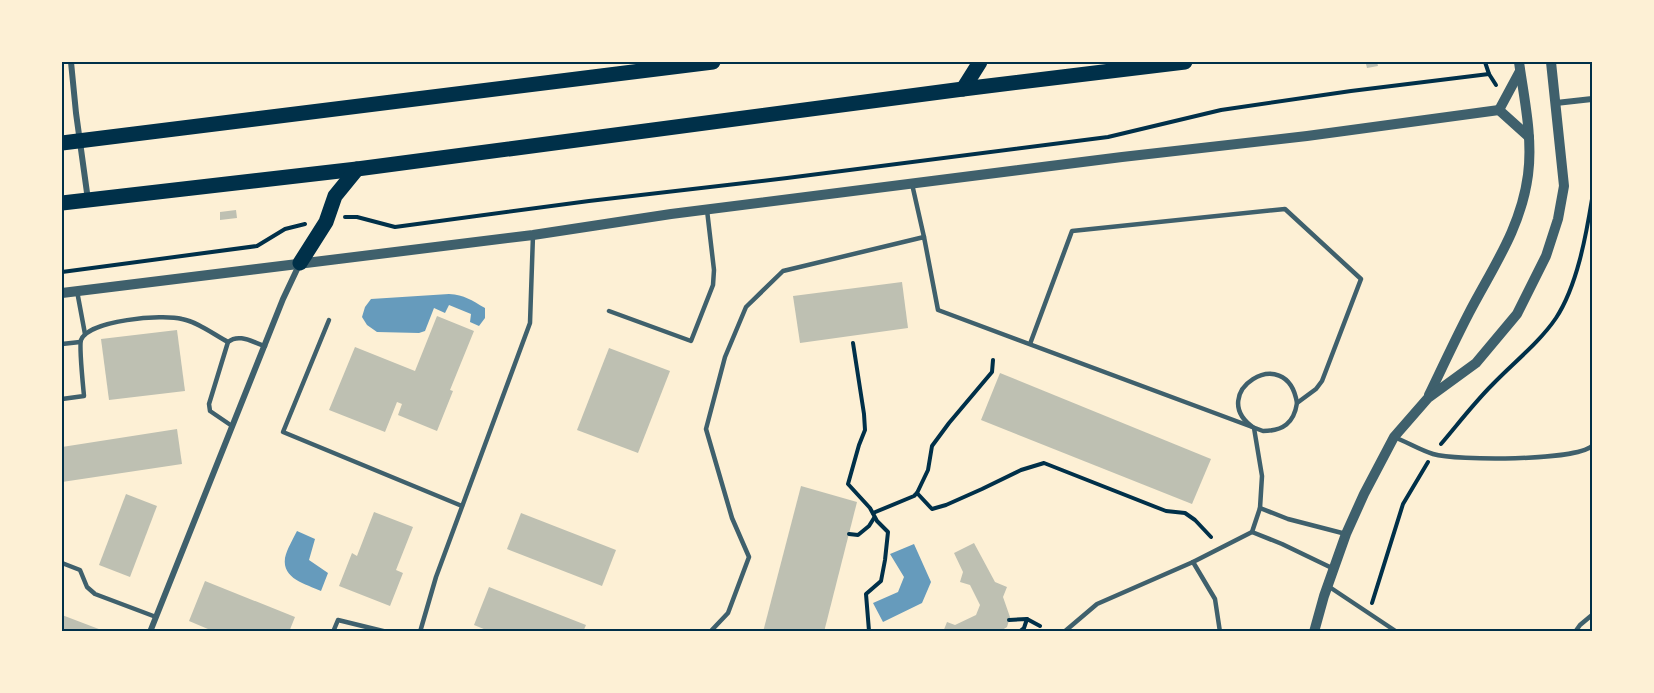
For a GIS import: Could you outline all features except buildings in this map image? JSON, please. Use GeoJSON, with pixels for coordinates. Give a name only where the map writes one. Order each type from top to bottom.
{"type":"FeatureCollection","features":[{"type":"Feature","properties":{"kind":"main road"},"geometry":{"type":"LineString","coordinates":[[62,143],[633,66],[713,62]]}},
{"type":"Feature","properties":{"kind":"main road"},"geometry":{"type":"LineString","coordinates":[[963,89],[980,62]]}},
{"type":"Feature","properties":{"kind":"main road"},"geometry":{"type":"LineString","coordinates":[[62,203],[357,169],[1185,62]]}},
{"type":"Feature","properties":{"kind":"main road"},"geometry":{"type":"LineString","coordinates":[[300,263],[326,222],[335,196],[357,169]]}},
{"type":"Feature","properties":{"kind":"street"},"geometry":{"type":"LineString","coordinates":[[71,62],[88,200]]}},
{"type":"Feature","properties":{"kind":"street"},"geometry":{"type":"LineString","coordinates":[[1314,632],[1346,534],[1394,437],[1428,398],[1476,363],[1497,339],[1517,314],[1546,256],[1558,219],[1564,186],[1551,62]]}},
{"type":"Feature","properties":{"kind":"street"},"geometry":{"type":"LineString","coordinates":[[1428,398],[1469,313],[1514,231],[1524,200],[1529,173],[1529,137],[1520,66]]}},
{"type":"Feature","properties":{"kind":"street"},"geometry":{"type":"LineString","coordinates":[[1499,110],[1520,66]]}},
{"type":"Feature","properties":{"kind":"street"},"geometry":{"type":"LineString","coordinates":[[1556,103],[1593,99]]}},
{"type":"Feature","properties":{"kind":"street"},"geometry":{"type":"LineString","coordinates":[[62,293],[533,235],[707,210],[1499,110],[1529,137]]}},
{"type":"Feature","properties":{"kind":"street"},"geometry":{"type":"LineString","coordinates":[[150,632],[283,299],[300,263]]}},
{"type":"Feature","properties":{"kind":"lane"},"geometry":{"type":"LineString","coordinates":[[912,184],[938,310],[1254,428],[1263,431],[1282,428],[1293,417],[1297,403],[1292,387],[1277,375],[1262,374],[1247,382],[1239,400],[1241,414],[1254,428],[1262,476],[1260,508],[1252,532],[1193,562],[1097,604],[1064,632]]}},
{"type":"Feature","properties":{"kind":"lane"},"geometry":{"type":"LineString","coordinates":[[1030,344],[1072,231],[1285,209],[1361,279],[1322,381],[1316,389],[1297,403]]}},
{"type":"Feature","properties":{"kind":"lane"},"geometry":{"type":"LineString","coordinates":[[609,311],[691,341],[713,285],[714,270],[707,210]]}},
{"type":"Feature","properties":{"kind":"lane"},"geometry":{"type":"LineString","coordinates":[[420,632],[435,577],[530,322],[533,235]]}},
{"type":"Feature","properties":{"kind":"lane"},"geometry":{"type":"LineString","coordinates":[[710,632],[728,613],[749,557],[732,518],[706,429],[725,357],[746,307],[783,271],[924,237]]}},
{"type":"Feature","properties":{"kind":"lane"},"geometry":{"type":"LineString","coordinates":[[77,291],[85,334]]}},
{"type":"Feature","properties":{"kind":"lane"},"geometry":{"type":"LineString","coordinates":[[62,399],[84,396],[80,342],[85,334],[104,324],[159,316],[172,317],[192,322],[228,342]]}},
{"type":"Feature","properties":{"kind":"lane"},"geometry":{"type":"LineString","coordinates":[[329,320],[283,432],[462,506]]}},
{"type":"Feature","properties":{"kind":"lane"},"geometry":{"type":"LineString","coordinates":[[232,426],[209,408],[228,342],[239,337],[265,346]]}},
{"type":"Feature","properties":{"kind":"lane"},"geometry":{"type":"LineString","coordinates":[[62,344],[80,342]]}},
{"type":"Feature","properties":{"kind":"lane"},"geometry":{"type":"LineString","coordinates":[[1394,437],[1433,454],[1466,457],[1521,459],[1578,453],[1593,446]]}},
{"type":"Feature","properties":{"kind":"lane"},"geometry":{"type":"LineString","coordinates":[[1260,508],[1288,519],[1346,534]]}},
{"type":"Feature","properties":{"kind":"lane"},"geometry":{"type":"LineString","coordinates":[[1252,532],[1334,569]]}},
{"type":"Feature","properties":{"kind":"lane"},"geometry":{"type":"LineString","coordinates":[[1193,562],[1215,599],[1220,632]]}},
{"type":"Feature","properties":{"kind":"lane"},"geometry":{"type":"LineString","coordinates":[[62,563],[80,570],[87,586],[95,594],[156,617]]}},
{"type":"Feature","properties":{"kind":"lane"},"geometry":{"type":"LineString","coordinates":[[1328,586],[1397,632]]}},
{"type":"Feature","properties":{"kind":"lane"},"geometry":{"type":"LineString","coordinates":[[1575,632],[1593,615]]}},
{"type":"Feature","properties":{"kind":"lane"},"geometry":{"type":"LineString","coordinates":[[333,632],[338,620],[387,632]]}},
{"type":"Feature","properties":{"kind":"path"},"geometry":{"type":"LineString","coordinates":[[1485,62],[1489,74],[1499,88]]}},
{"type":"Feature","properties":{"kind":"path"},"geometry":{"type":"LineString","coordinates":[[340,218],[357,217],[395,227],[787,178],[1108,137],[1221,110],[1489,74]]}},
{"type":"Feature","properties":{"kind":"path"},"geometry":{"type":"LineString","coordinates":[[1369,613],[1403,504],[1433,454],[1491,386],[1543,335],[1557,317],[1579,262],[1593,199]]}},
{"type":"Feature","properties":{"kind":"path"},"geometry":{"type":"LineString","coordinates":[[62,272],[257,246],[285,229],[310,223]]}},
{"type":"Feature","properties":{"kind":"path"},"geometry":{"type":"LineString","coordinates":[[853,343],[865,430],[848,483],[862,497],[876,522],[888,532],[881,581],[867,594],[868,631],[877,632]]}},
{"type":"Feature","properties":{"kind":"path"},"geometry":{"type":"LineString","coordinates":[[849,534],[858,535],[869,526],[874,515],[917,493],[928,470],[932,446],[992,372],[993,360]]}},
{"type":"Feature","properties":{"kind":"path"},"geometry":{"type":"LineString","coordinates":[[917,493],[932,509],[946,505],[1021,470],[1044,463],[1166,511],[1185,513],[1211,537]]}},
{"type":"Feature","properties":{"kind":"path"},"geometry":{"type":"LineString","coordinates":[[1009,620],[1027,619],[1040,626]]}},
{"type":"Feature","properties":{"kind":"path"},"geometry":{"type":"LineString","coordinates":[[1019,632],[1024,628],[1027,619]]}},
{"type":"Feature","properties":{"kind":"water"},"geometry":{"type":"Polygon","coordinates":[[[449,294],[472,300],[485,308],[485,318],[479,326],[470,322],[471,314],[449,305],[445,313],[434,308],[425,331],[419,333],[377,332],[367,325],[362,317],[371,299],[449,294]]]}},
{"type":"Feature","properties":{"kind":"water"},"geometry":{"type":"Polygon","coordinates":[[[297,531],[315,539],[309,560],[328,573],[321,591],[296,580],[287,571],[285,558],[297,531]]]}},
{"type":"Feature","properties":{"kind":"water"},"geometry":{"type":"Polygon","coordinates":[[[914,544],[931,582],[922,603],[883,622],[873,603],[898,592],[904,577],[890,554],[914,544]]]}}]}
